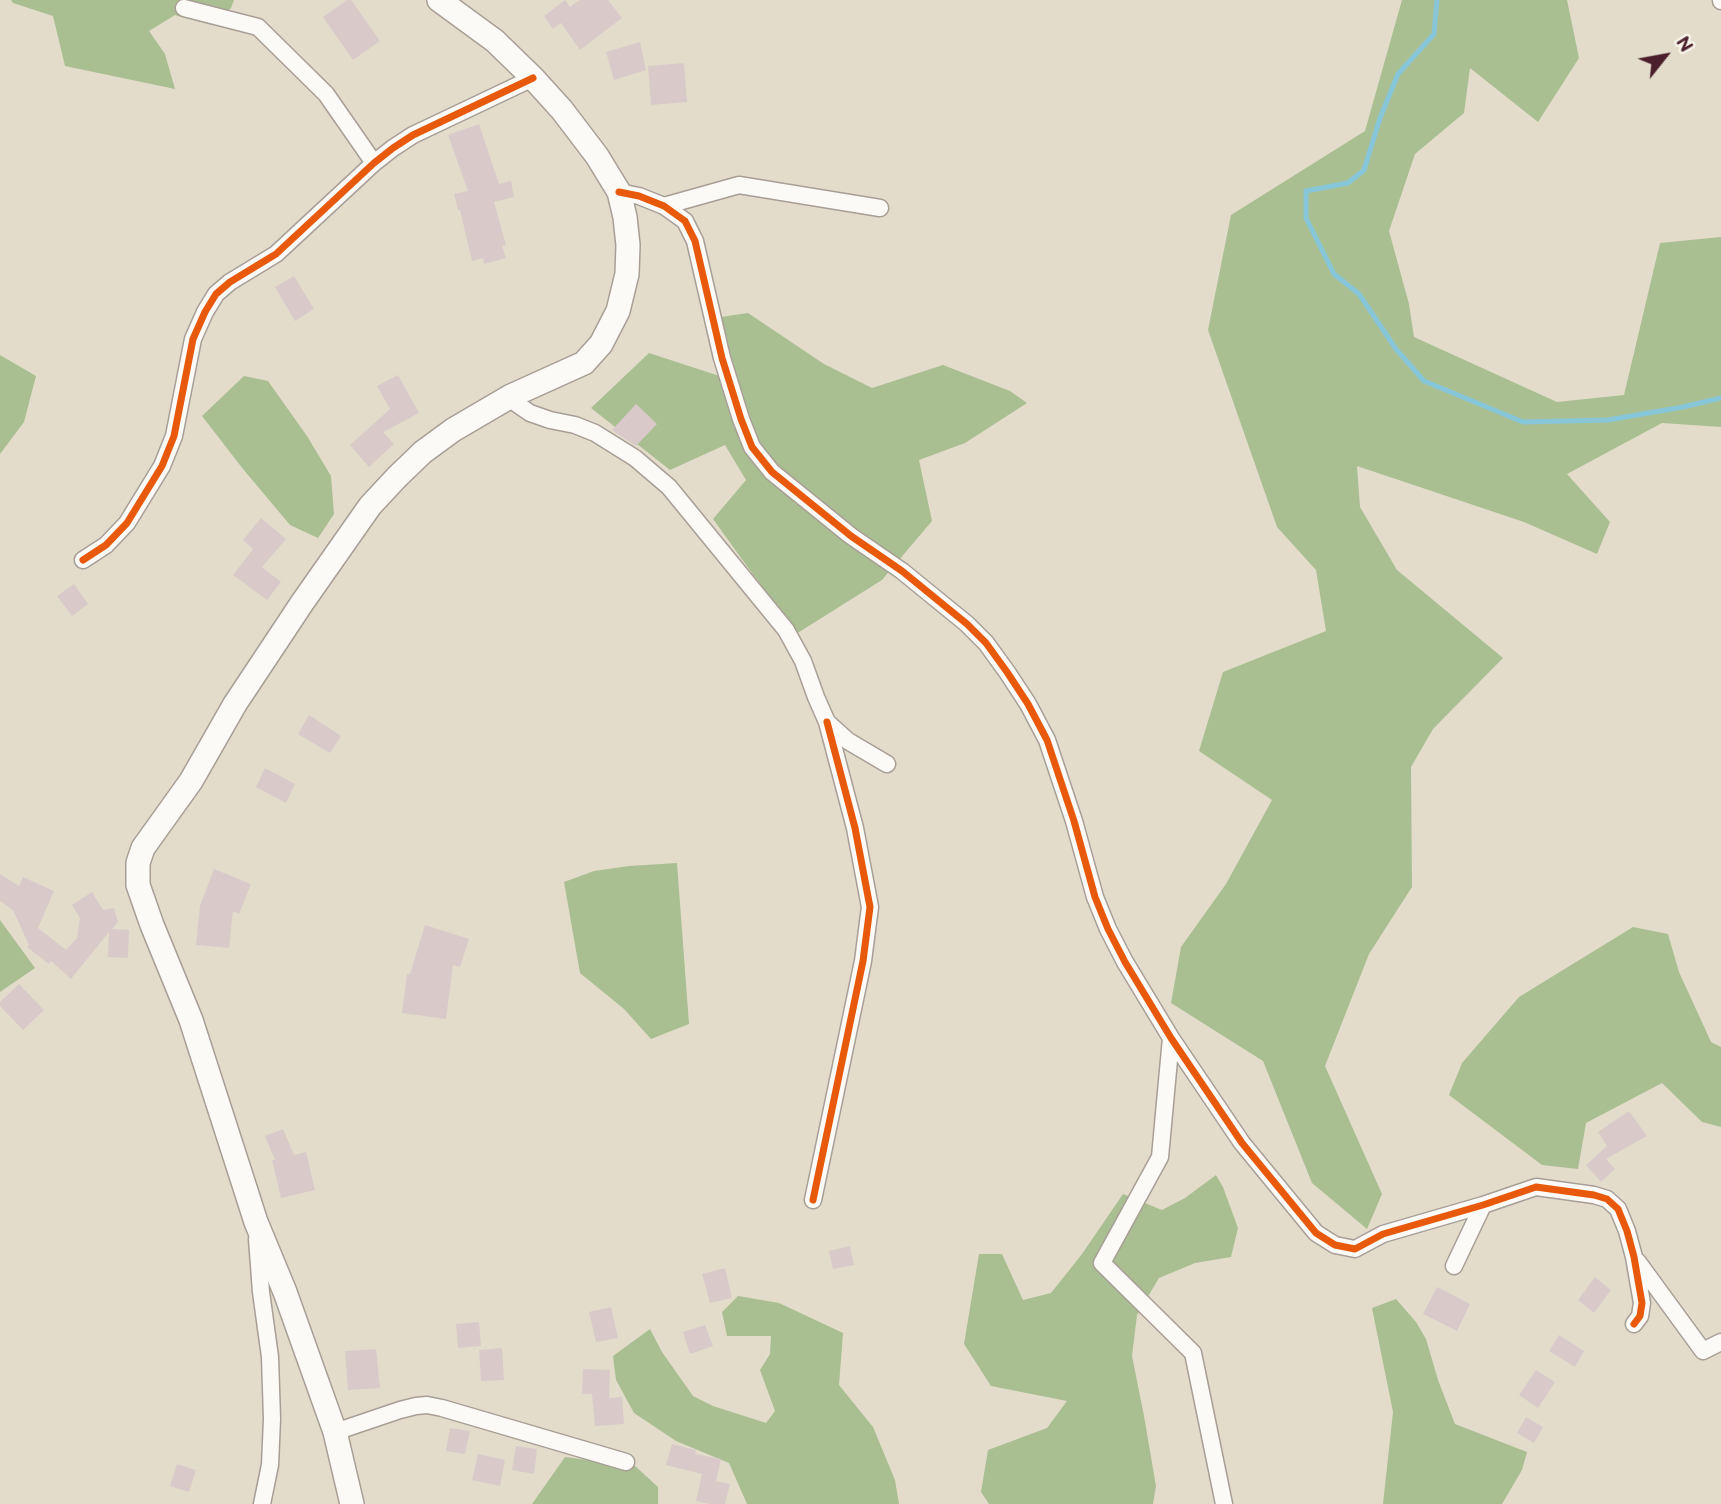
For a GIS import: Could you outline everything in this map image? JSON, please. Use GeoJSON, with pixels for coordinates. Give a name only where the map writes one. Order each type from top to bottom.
{"type":"FeatureCollection","features":[{"type":"Feature","properties":{"kind":"main road"},"geometry":{"type":"LineString","coordinates":[[352,1504],[335,1432],[285,1292],[256,1222],[191,1020],[138,885],[138,863],[143,848],[191,781],[235,704],[370,506],[423,452],[453,430],[511,396],[584,363],[601,344],[618,311],[627,274],[628,245],[619,192],[597,156],[562,110],[533,78],[495,41],[439,0]]}},
{"type":"Feature","properties":{"kind":"street"},"geometry":{"type":"LineString","coordinates":[[184,8],[258,27],[326,94],[374,163]]}},
{"type":"Feature","properties":{"kind":"street"},"geometry":{"type":"LineString","coordinates":[[83,560],[106,545],[128,523],[162,466],[174,436],[193,339],[216,294],[230,282],[276,254],[393,148],[413,135],[533,78]]}},
{"type":"Feature","properties":{"kind":"street"},"geometry":{"type":"LineString","coordinates":[[664,206],[739,185],[880,208]]}},
{"type":"Feature","properties":{"kind":"street"},"geometry":{"type":"LineString","coordinates":[[619,192],[639,196],[664,206],[685,222],[695,241],[722,358],[752,447],[772,472],[806,501],[902,571],[968,624],[986,643],[1028,704],[1047,740],[1059,772],[1095,897],[1125,962],[1171,1038],[1242,1143],[1316,1233],[1335,1245],[1355,1249],[1383,1234],[1483,1205],[1536,1186],[1594,1195],[1607,1199],[1618,1209],[1627,1231],[1642,1303],[1640,1315],[1634,1324]]}},
{"type":"Feature","properties":{"kind":"street"},"geometry":{"type":"LineString","coordinates":[[511,396],[530,413],[595,433],[635,458],[668,487],[786,630],[803,662],[827,722],[855,828],[870,907],[863,961],[814,1200]]}},
{"type":"Feature","properties":{"kind":"street"},"geometry":{"type":"LineString","coordinates":[[827,722],[848,741],[887,764]]}},
{"type":"Feature","properties":{"kind":"street"},"geometry":{"type":"LineString","coordinates":[[1171,1038],[1160,1157],[1102,1263],[1193,1353],[1224,1504]]}},
{"type":"Feature","properties":{"kind":"street"},"geometry":{"type":"LineString","coordinates":[[1454,1266],[1483,1205]]}},
{"type":"Feature","properties":{"kind":"street"},"geometry":{"type":"LineString","coordinates":[[256,1222],[261,1292],[270,1357],[272,1419],[270,1465],[262,1504]]}},
{"type":"Feature","properties":{"kind":"street"},"geometry":{"type":"LineString","coordinates":[[1634,1257],[1703,1352],[1721,1342]]}},
{"type":"Feature","properties":{"kind":"street"},"geometry":{"type":"LineString","coordinates":[[335,1432],[400,1410],[427,1405],[626,1462]]}},
{"type":"Feature","properties":{"kind":"green space"},"geometry":{"type":"Polygon","coordinates":[[[11,0],[234,0],[231,8],[212,25],[175,15],[149,31],[165,54],[175,89],[65,66],[53,16],[11,0]]]}},
{"type":"Feature","properties":{"kind":"green space"},"geometry":{"type":"Polygon","coordinates":[[[1402,0],[1567,0],[1579,58],[1538,122],[1470,68],[1464,113],[1415,154],[1389,231],[1409,304],[1414,337],[1557,402],[1624,395],[1660,243],[1721,237],[1721,427],[1662,423],[1567,474],[1610,522],[1597,554],[1524,522],[1357,466],[1360,507],[1397,570],[1503,658],[1433,729],[1411,767],[1412,887],[1369,954],[1325,1066],[1382,1194],[1367,1229],[1312,1183],[1263,1061],[1171,1003],[1181,947],[1226,884],[1272,800],[1199,751],[1223,672],[1326,631],[1316,570],[1277,527],[1208,330],[1231,215],[1365,131],[1402,0]]]}},
{"type":"Feature","properties":{"kind":"green space"},"geometry":{"type":"Polygon","coordinates":[[[748,313],[824,364],[872,388],[943,365],[1010,391],[1027,403],[965,443],[919,460],[932,521],[882,580],[796,634],[713,519],[746,480],[725,445],[670,470],[591,408],[649,353],[738,382],[721,317],[748,313]]]}},
{"type":"Feature","properties":{"kind":"green space"},"geometry":{"type":"Polygon","coordinates":[[[0,355],[36,376],[24,422],[0,454],[0,355]]]}},
{"type":"Feature","properties":{"kind":"green space"},"geometry":{"type":"Polygon","coordinates":[[[244,376],[268,381],[307,436],[331,476],[334,514],[318,538],[290,525],[202,416],[244,376]]]}},
{"type":"Feature","properties":{"kind":"green space"},"geometry":{"type":"Polygon","coordinates":[[[677,863],[689,1024],[651,1039],[624,1009],[580,973],[564,882],[594,871],[677,863]]]}},
{"type":"Feature","properties":{"kind":"green space"},"geometry":{"type":"Polygon","coordinates":[[[0,920],[35,968],[0,992],[0,920]]]}},
{"type":"Feature","properties":{"kind":"green space"},"geometry":{"type":"Polygon","coordinates":[[[1633,927],[1668,934],[1679,972],[1711,1042],[1721,1047],[1721,1127],[1702,1122],[1662,1083],[1586,1123],[1578,1169],[1542,1165],[1449,1095],[1462,1063],[1519,997],[1633,927]]]}},
{"type":"Feature","properties":{"kind":"green space"},"geometry":{"type":"Polygon","coordinates":[[[1216,1175],[1238,1228],[1231,1257],[1195,1263],[1159,1278],[1137,1315],[1132,1356],[1156,1486],[1153,1504],[989,1504],[981,1492],[988,1450],[1047,1428],[1067,1401],[991,1386],[964,1344],[979,1254],[1002,1254],[1023,1300],[1051,1293],[1082,1254],[1123,1194],[1162,1210],[1185,1198],[1216,1175]]]}},
{"type":"Feature","properties":{"kind":"green space"},"geometry":{"type":"Polygon","coordinates":[[[738,1296],[779,1303],[843,1333],[839,1385],[873,1427],[895,1480],[899,1504],[747,1504],[729,1463],[676,1441],[634,1413],[616,1380],[613,1356],[650,1329],[662,1352],[693,1396],[713,1406],[766,1423],[775,1411],[760,1370],[770,1354],[771,1336],[727,1336],[722,1312],[738,1296]]]}},
{"type":"Feature","properties":{"kind":"green space"},"geometry":{"type":"Polygon","coordinates":[[[1396,1299],[1416,1322],[1426,1339],[1455,1424],[1527,1452],[1522,1470],[1502,1504],[1383,1504],[1393,1412],[1372,1308],[1396,1299]]]}},
{"type":"Feature","properties":{"kind":"green space"},"geometry":{"type":"Polygon","coordinates":[[[565,1457],[635,1466],[658,1487],[658,1504],[532,1504],[565,1457]]]}},
{"type":"Feature","properties":{"kind":"building"},"geometry":{"type":"Polygon","coordinates":[[[351,0],[380,41],[353,60],[323,17],[351,0]]]}},
{"type":"Feature","properties":{"kind":"building"},"geometry":{"type":"Polygon","coordinates":[[[565,0],[570,7],[580,0],[608,0],[622,18],[580,50],[561,23],[553,29],[544,16],[565,0]]]}},
{"type":"Feature","properties":{"kind":"building"},"geometry":{"type":"Polygon","coordinates":[[[640,42],[646,70],[614,80],[606,52],[640,42]]]}},
{"type":"Feature","properties":{"kind":"building"},"geometry":{"type":"Polygon","coordinates":[[[684,63],[687,102],[651,105],[648,66],[684,63]]]}},
{"type":"Feature","properties":{"kind":"building"},"geometry":{"type":"Polygon","coordinates":[[[479,124],[499,184],[511,181],[514,197],[494,202],[506,245],[502,246],[506,258],[484,264],[483,258],[472,261],[454,194],[468,191],[448,135],[479,124]]]}},
{"type":"Feature","properties":{"kind":"building"},"geometry":{"type":"Polygon","coordinates":[[[294,276],[314,309],[295,321],[275,287],[294,276]]]}},
{"type":"Feature","properties":{"kind":"building"},"geometry":{"type":"Polygon","coordinates":[[[398,375],[419,413],[383,432],[394,444],[369,467],[350,445],[390,409],[377,386],[398,375]]]}},
{"type":"Feature","properties":{"kind":"building"},"geometry":{"type":"Polygon","coordinates":[[[636,404],[657,424],[636,446],[612,430],[636,404]]]}},
{"type":"Feature","properties":{"kind":"building"},"geometry":{"type":"Polygon","coordinates":[[[261,518],[286,539],[262,567],[281,582],[267,600],[233,575],[253,549],[243,540],[261,518]]]}},
{"type":"Feature","properties":{"kind":"building"},"geometry":{"type":"Polygon","coordinates":[[[74,584],[88,604],[72,616],[57,596],[74,584]]]}},
{"type":"Feature","properties":{"kind":"building"},"geometry":{"type":"Polygon","coordinates":[[[309,715],[341,736],[330,753],[298,734],[309,715]]]}},
{"type":"Feature","properties":{"kind":"building"},"geometry":{"type":"Polygon","coordinates":[[[265,768],[295,784],[286,803],[256,787],[265,768]]]}},
{"type":"Feature","properties":{"kind":"building"},"geometry":{"type":"Polygon","coordinates":[[[214,869],[251,884],[239,914],[233,911],[229,948],[196,945],[200,906],[214,869]]]}},
{"type":"Feature","properties":{"kind":"building"},"geometry":{"type":"Polygon","coordinates":[[[0,874],[19,886],[23,877],[54,891],[38,928],[66,950],[77,938],[80,918],[72,905],[92,892],[103,910],[114,908],[118,922],[112,929],[129,930],[128,958],[108,957],[109,932],[71,979],[51,961],[49,964],[27,947],[29,945],[13,910],[0,901],[0,874]]]}},
{"type":"Feature","properties":{"kind":"building"},"geometry":{"type":"Polygon","coordinates":[[[425,925],[469,939],[460,967],[453,965],[446,1019],[402,1013],[407,974],[410,974],[425,925]]]}},
{"type":"Feature","properties":{"kind":"building"},"geometry":{"type":"Polygon","coordinates":[[[19,984],[44,1010],[23,1030],[0,1006],[0,1002],[19,984]]]}},
{"type":"Feature","properties":{"kind":"building"},"geometry":{"type":"Polygon","coordinates":[[[1629,1111],[1647,1136],[1606,1159],[1615,1169],[1601,1182],[1586,1165],[1607,1146],[1598,1132],[1629,1111]]]}},
{"type":"Feature","properties":{"kind":"building"},"geometry":{"type":"Polygon","coordinates":[[[283,1129],[294,1155],[306,1152],[315,1190],[281,1198],[272,1160],[275,1160],[265,1136],[283,1129]]]}},
{"type":"Feature","properties":{"kind":"building"},"geometry":{"type":"Polygon","coordinates":[[[850,1246],[854,1265],[833,1269],[829,1251],[850,1246]]]}},
{"type":"Feature","properties":{"kind":"building"},"geometry":{"type":"Polygon","coordinates":[[[725,1268],[732,1298],[710,1303],[702,1274],[725,1268]]]}},
{"type":"Feature","properties":{"kind":"building"},"geometry":{"type":"Polygon","coordinates":[[[1595,1277],[1611,1290],[1594,1313],[1578,1300],[1595,1277]]]}},
{"type":"Feature","properties":{"kind":"building"},"geometry":{"type":"Polygon","coordinates":[[[1437,1287],[1470,1304],[1457,1331],[1423,1314],[1437,1287]]]}},
{"type":"Feature","properties":{"kind":"building"},"geometry":{"type":"Polygon","coordinates":[[[611,1307],[618,1338],[596,1342],[589,1312],[611,1307]]]}},
{"type":"Feature","properties":{"kind":"building"},"geometry":{"type":"Polygon","coordinates":[[[479,1322],[481,1346],[458,1348],[456,1324],[479,1322]]]}},
{"type":"Feature","properties":{"kind":"building"},"geometry":{"type":"Polygon","coordinates":[[[705,1325],[713,1346],[690,1354],[683,1332],[705,1325]]]}},
{"type":"Feature","properties":{"kind":"building"},"geometry":{"type":"Polygon","coordinates":[[[1559,1335],[1584,1351],[1575,1367],[1549,1351],[1559,1335]]]}},
{"type":"Feature","properties":{"kind":"building"},"geometry":{"type":"Polygon","coordinates":[[[502,1348],[504,1380],[481,1381],[479,1350],[502,1348]]]}},
{"type":"Feature","properties":{"kind":"building"},"geometry":{"type":"Polygon","coordinates":[[[376,1349],[380,1388],[348,1390],[345,1351],[376,1349]]]}},
{"type":"Feature","properties":{"kind":"building"},"geometry":{"type":"Polygon","coordinates":[[[583,1369],[610,1370],[609,1398],[622,1397],[624,1424],[595,1426],[592,1394],[582,1394],[583,1369]]]}},
{"type":"Feature","properties":{"kind":"building"},"geometry":{"type":"Polygon","coordinates":[[[1536,1370],[1555,1382],[1538,1408],[1519,1395],[1536,1370]]]}},
{"type":"Feature","properties":{"kind":"building"},"geometry":{"type":"Polygon","coordinates":[[[1526,1417],[1543,1427],[1534,1443],[1517,1433],[1526,1417]]]}},
{"type":"Feature","properties":{"kind":"building"},"geometry":{"type":"Polygon","coordinates":[[[450,1428],[470,1431],[465,1454],[446,1451],[450,1428]]]}},
{"type":"Feature","properties":{"kind":"building"},"geometry":{"type":"Polygon","coordinates":[[[672,1444],[696,1450],[695,1454],[721,1459],[716,1481],[730,1484],[725,1504],[696,1501],[702,1474],[666,1465],[672,1444]]]}},
{"type":"Feature","properties":{"kind":"building"},"geometry":{"type":"Polygon","coordinates":[[[516,1446],[537,1449],[534,1474],[512,1470],[516,1446]]]}},
{"type":"Feature","properties":{"kind":"building"},"geometry":{"type":"Polygon","coordinates":[[[478,1454],[505,1460],[500,1486],[472,1480],[478,1454]]]}},
{"type":"Feature","properties":{"kind":"building"},"geometry":{"type":"Polygon","coordinates":[[[177,1464],[196,1470],[189,1492],[170,1486],[177,1464]]]}},
{"type":"Feature","properties":{"kind":"waterway"},"geometry":{"type":"LineString","coordinates":[[1437,0],[1434,34],[1398,74],[1380,118],[1364,170],[1348,183],[1306,191],[1306,218],[1334,274],[1359,294],[1396,349],[1424,381],[1523,422],[1608,420],[1721,398]]}},
{"type":"Feature","properties":{"kind":"cycle path"},"geometry":{"type":"LineString","coordinates":[[83,560],[106,545],[127,523],[162,466],[174,436],[193,339],[216,294],[230,282],[276,254],[393,148],[413,135],[533,78]]}},
{"type":"Feature","properties":{"kind":"cycle path"},"geometry":{"type":"LineString","coordinates":[[619,192],[639,196],[664,206],[685,221],[695,241],[722,358],[741,419],[752,447],[772,472],[967,624],[986,643],[1007,672],[1047,740],[1074,821],[1095,897],[1125,962],[1171,1038],[1242,1143],[1316,1233],[1335,1245],[1355,1249],[1383,1234],[1536,1187],[1594,1195],[1607,1199],[1618,1209],[1627,1231],[1642,1303],[1640,1316],[1634,1324]]}},
{"type":"Feature","properties":{"kind":"cycle path"},"geometry":{"type":"LineString","coordinates":[[813,1200],[863,961],[870,907],[855,828],[827,722]]}}]}
